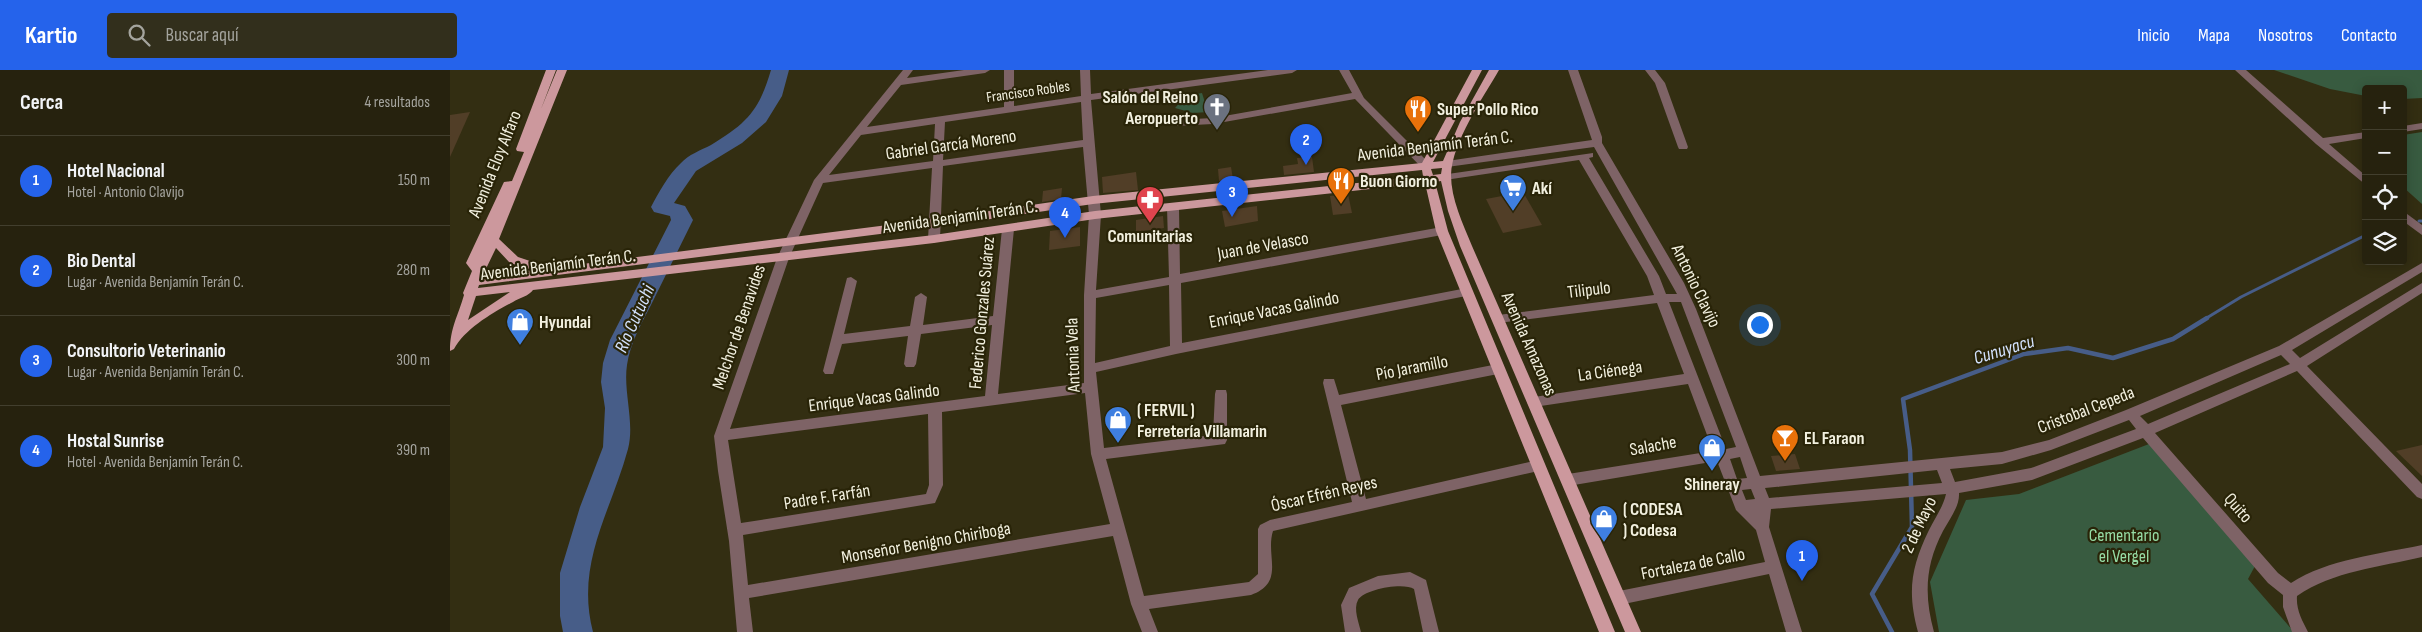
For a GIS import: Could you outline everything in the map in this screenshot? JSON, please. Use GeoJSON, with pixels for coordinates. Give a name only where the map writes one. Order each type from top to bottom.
{"type":"FeatureCollection","features":[{"type":"Feature","properties":{"kind":"main road","name":"Avenida Eloy Alfaro"},"geometry":{"type":"LineString","coordinates":[[478,270],[472,263],[511,177],[551,70]]}},
{"type":"Feature","properties":{"kind":"main road","name":"Avenida Eloy Alfaro"},"geometry":{"type":"LineString","coordinates":[[452,342],[465,312],[478,270],[494,240],[562,70]]}},
{"type":"Feature","properties":{"kind":"main road"},"geometry":{"type":"LineString","coordinates":[[1428,173],[1477,70]]}},
{"type":"Feature","properties":{"kind":"main road"},"geometry":{"type":"LineString","coordinates":[[1446,170],[1469,114],[1494,70]]}},
{"type":"Feature","properties":{"kind":"main road","name":"Avenida Benjamín Terán C."},"geometry":{"type":"LineString","coordinates":[[471,288],[545,283],[778,258],[934,239],[1095,215],[1173,207],[1446,170]]}},
{"type":"Feature","properties":{"kind":"main road","name":"Avenida Amazonas"},"geometry":{"type":"LineString","coordinates":[[1446,170],[1460,229],[1633,632]]}},
{"type":"Feature","properties":{"kind":"main road","name":"Avenida Benjamín Terán C."},"geometry":{"type":"LineString","coordinates":[[471,288],[551,271],[784,242],[1093,200],[1428,173]]}},
{"type":"Feature","properties":{"kind":"main road","name":"Avenida Amazonas"},"geometry":{"type":"LineString","coordinates":[[1428,173],[1442,231],[1607,632]]}},
{"type":"Feature","properties":{"kind":"main road"},"geometry":{"type":"LineString","coordinates":[[494,240],[514,260],[551,271]]}},
{"type":"Feature","properties":{"kind":"main road"},"geometry":{"type":"LineString","coordinates":[[452,342],[484,313],[514,295],[545,283]]}},
{"type":"Feature","properties":{"kind":"street","name":"Melchor de Benavides"},"geometry":{"type":"LineString","coordinates":[[746,632],[740,593],[735,530],[722,456],[722,436],[784,242],[819,180],[908,70]]}},
{"type":"Feature","properties":{"kind":"street"},"geometry":{"type":"LineString","coordinates":[[899,82],[985,70]]}},
{"type":"Feature","properties":{"kind":"street"},"geometry":{"type":"LineString","coordinates":[[1009,70],[1009,110]]}},
{"type":"Feature","properties":{"kind":"street","name":"Antonia Vela"},"geometry":{"type":"LineString","coordinates":[[1085,70],[1088,143],[1095,215],[1090,295],[1090,369],[1098,454],[1139,604],[1150,632]]}},
{"type":"Feature","properties":{"kind":"street","name":"Francisco Robles"},"geometry":{"type":"LineString","coordinates":[[858,132],[1086,99],[1228,75],[1292,70]]}},
{"type":"Feature","properties":{"kind":"street"},"geometry":{"type":"LineString","coordinates":[[1344,70],[1359,96],[1428,173]]}},
{"type":"Feature","properties":{"kind":"street","name":"Antonio Clavijo"},"geometry":{"type":"LineString","coordinates":[[1573,70],[1600,148],[1678,283],[1745,451],[1764,504],[1762,527],[1794,632]]}},
{"type":"Feature","properties":{"kind":"street"},"geometry":{"type":"LineString","coordinates":[[1650,70],[1660,83],[1683,147]]}},
{"type":"Feature","properties":{"kind":"street"},"geometry":{"type":"LineString","coordinates":[[2240,70],[2362,179]]}},
{"type":"Feature","properties":{"kind":"street"},"geometry":{"type":"LineString","coordinates":[[1174,123],[1213,120],[1359,96]]}},
{"type":"Feature","properties":{"kind":"street"},"geometry":{"type":"LineString","coordinates":[[934,239],[940,120]]}},
{"type":"Feature","properties":{"kind":"street"},"geometry":{"type":"LineString","coordinates":[[2407,128],[2422,126]]}},
{"type":"Feature","properties":{"kind":"street"},"geometry":{"type":"LineString","coordinates":[[2320,142],[2362,136]]}},
{"type":"Feature","properties":{"kind":"street","name":"Gabriel García Moreno"},"geometry":{"type":"LineString","coordinates":[[819,180],[1088,143]]}},
{"type":"Feature","properties":{"kind":"street","name":"Avenida Benjamín Terán C."},"geometry":{"type":"LineString","coordinates":[[1446,170],[1600,148]]}},
{"type":"Feature","properties":{"kind":"street","name":"Avenida Benjamín Terán C."},"geometry":{"type":"LineString","coordinates":[[1446,170],[1582,156],[1600,148]]}},
{"type":"Feature","properties":{"kind":"street","name":"Antonio Clavijo"},"geometry":{"type":"LineString","coordinates":[[1582,156],[1653,276],[1741,506],[1762,527]]}},
{"type":"Feature","properties":{"kind":"street"},"geometry":{"type":"LineString","coordinates":[[1173,207],[1173,280],[1176,348]]}},
{"type":"Feature","properties":{"kind":"street"},"geometry":{"type":"LineString","coordinates":[[2407,218],[2422,231]]}},
{"type":"Feature","properties":{"kind":"street","name":"Federico Gonzales Suárez"},"geometry":{"type":"LineString","coordinates":[[991,400],[1008,229]]}},
{"type":"Feature","properties":{"kind":"street","name":"Juan de Velasco"},"geometry":{"type":"LineString","coordinates":[[1090,295],[1442,231]]}},
{"type":"Feature","properties":{"kind":"street","name":"Cristobal Cepeda"},"geometry":{"type":"LineString","coordinates":[[1732,485],[2002,458],[2051,445],[2131,414],[2283,349],[2422,267]]}},
{"type":"Feature","properties":{"kind":"street"},"geometry":{"type":"LineString","coordinates":[[829,371],[851,281]]}},
{"type":"Feature","properties":{"kind":"street"},"geometry":{"type":"LineString","coordinates":[[1741,506],[1952,488],[2032,474],[2146,431],[2299,365],[2422,286]]}},
{"type":"Feature","properties":{"kind":"street","name":"Enrique Vacas Galindo"},"geometry":{"type":"LineString","coordinates":[[1090,369],[1176,348],[1467,292]]}},
{"type":"Feature","properties":{"kind":"street"},"geometry":{"type":"LineString","coordinates":[[910,364],[921,297]]}},
{"type":"Feature","properties":{"kind":"street","name":"Tilipulo"},"geometry":{"type":"LineString","coordinates":[[1498,319],[1662,298],[1684,298]]}},
{"type":"Feature","properties":{"kind":"street"},"geometry":{"type":"LineString","coordinates":[[837,340],[999,320]]}},
{"type":"Feature","properties":{"kind":"street"},"geometry":{"type":"LineString","coordinates":[[2283,349],[2422,493]]}},
{"type":"Feature","properties":{"kind":"street","name":"Pío Jaramillo"},"geometry":{"type":"LineString","coordinates":[[1334,401],[1498,369]]}},
{"type":"Feature","properties":{"kind":"street","name":"La Ciénega"},"geometry":{"type":"LineString","coordinates":[[1534,402],[1692,378]]}},
{"type":"Feature","properties":{"kind":"street"},"geometry":{"type":"LineString","coordinates":[[1329,383],[1360,504]]}},
{"type":"Feature","properties":{"kind":"street","name":"Enrique Vacas Galindo"},"geometry":{"type":"LineString","coordinates":[[722,436],[935,409],[1091,386]]}},
{"type":"Feature","properties":{"kind":"street"},"geometry":{"type":"LineString","coordinates":[[1098,454],[1220,440],[1222,394]]}},
{"type":"Feature","properties":{"kind":"street","name":"Padre F. Farfán"},"geometry":{"type":"LineString","coordinates":[[735,530],[925,501],[933,495],[936,485],[935,409]]}},
{"type":"Feature","properties":{"kind":"street","name":"Quito"},"geometry":{"type":"LineString","coordinates":[[2131,414],[2273,578],[2291,592]]}},
{"type":"Feature","properties":{"kind":"street","name":"Salache"},"geometry":{"type":"LineString","coordinates":[[1568,480],[1745,451]]}},
{"type":"Feature","properties":{"kind":"street","name":"2 de Mayo"},"geometry":{"type":"LineString","coordinates":[[1926,632],[1918,597],[1918,582],[1925,553],[1952,499],[1952,488],[1942,465]]}},
{"type":"Feature","properties":{"kind":"street","name":"Óscar Efrén Reyes"},"geometry":{"type":"LineString","coordinates":[[1139,604],[1251,588],[1263,581],[1265,574],[1266,529],[1268,527],[1360,504],[1538,466]]}},
{"type":"Feature","properties":{"kind":"street","name":"Monseñor Benigno Chiriboga"},"geometry":{"type":"LineString","coordinates":[[740,593],[1118,529]]}},
{"type":"Feature","properties":{"kind":"street"},"geometry":{"type":"LineString","coordinates":[[2300,632],[2290,608],[2289,598],[2291,592],[2299,584],[2328,574],[2422,551]]}},
{"type":"Feature","properties":{"kind":"street","name":"Fortaleza de Callo"},"geometry":{"type":"LineString","coordinates":[[1619,598],[1774,568]]}},
{"type":"Feature","properties":{"kind":"street"},"geometry":{"type":"LineString","coordinates":[[1353,632],[1349,604],[1351,595],[1357,589],[1369,585],[1409,579],[1420,584],[1431,632]]}},
{"type":"Feature","properties":{"kind":"green space"},"geometry":{"type":"Polygon","coordinates":[[[2274,70],[2422,70],[2422,98],[2407,99],[2407,85],[2362,85],[2362,95],[2330,89],[2274,70]]]}},
{"type":"Feature","properties":{"kind":"green space"},"geometry":{"type":"Polygon","coordinates":[[[1202,93],[1208,112],[1193,113],[1175,108],[1186,96],[1202,93]]]}},
{"type":"Feature","properties":{"kind":"green space"},"geometry":{"type":"Polygon","coordinates":[[[2422,132],[2422,204],[2407,191],[2407,134],[2422,132]]]}},
{"type":"Feature","properties":{"kind":"green space","name":"Cementario el Vergel"},"geometry":{"type":"Polygon","coordinates":[[[2149,444],[2255,566],[2248,579],[2294,632],[1939,632],[1930,582],[1966,500],[2019,494],[2149,444]]]}},
{"type":"Feature","properties":{"kind":"building"},"geometry":{"type":"Polygon","coordinates":[[[470,112],[450,157],[450,115],[470,112]]]}},
{"type":"Feature","properties":{"kind":"building"},"geometry":{"type":"Polygon","coordinates":[[[1312,157],[1314,172],[1284,175],[1283,166],[1298,164],[1297,158],[1312,157]]]}},
{"type":"Feature","properties":{"kind":"building"},"geometry":{"type":"Polygon","coordinates":[[[1231,167],[1233,179],[1219,181],[1218,169],[1231,167]]]}},
{"type":"Feature","properties":{"kind":"building"},"geometry":{"type":"Polygon","coordinates":[[[1136,172],[1138,190],[1103,193],[1102,177],[1136,172]]]}},
{"type":"Feature","properties":{"kind":"building"},"geometry":{"type":"Polygon","coordinates":[[[1062,188],[1061,199],[1042,202],[1043,191],[1062,188]]]}},
{"type":"Feature","properties":{"kind":"building","name":"Akí"},"geometry":{"type":"Polygon","coordinates":[[[1523,192],[1542,225],[1503,233],[1486,199],[1523,192]]]}},
{"type":"Feature","properties":{"kind":"building","name":"Buon Giorno"},"geometry":{"type":"Polygon","coordinates":[[[1348,194],[1352,213],[1333,215],[1330,196],[1348,194]]]}},
{"type":"Feature","properties":{"kind":"building"},"geometry":{"type":"Polygon","coordinates":[[[1257,206],[1258,221],[1225,227],[1222,211],[1257,206]]]}},
{"type":"Feature","properties":{"kind":"building","name":"Comunitarias"},"geometry":{"type":"Polygon","coordinates":[[[1163,216],[1164,228],[1136,232],[1136,220],[1163,216]]]}},
{"type":"Feature","properties":{"kind":"building"},"geometry":{"type":"Polygon","coordinates":[[[1080,227],[1080,246],[1049,250],[1050,231],[1080,227]]]}},
{"type":"Feature","properties":{"kind":"building"},"geometry":{"type":"Polygon","coordinates":[[[2422,445],[2422,476],[2396,451],[2422,445]]]}},
{"type":"Feature","properties":{"kind":"building","name":"EL Faraon"},"geometry":{"type":"Polygon","coordinates":[[[1795,454],[1800,469],[1776,471],[1771,456],[1795,454]]]}},
{"type":"Feature","properties":{"kind":"waterway","name":"Río Cutuchi"},"geometry":{"type":"LineString","coordinates":[[578,632],[574,616],[574,573],[593,507],[616,447],[617,408],[613,382],[615,363],[622,340],[682,220],[678,211],[661,207],[673,186],[689,166],[735,139],[759,118],[773,96],[780,70]]}},
{"type":"Feature","properties":{"kind":"waterway","name":"Cunuyacu"},"geometry":{"type":"LineString","coordinates":[[2205,319],[2241,297],[2362,237]]}},
{"type":"Feature","properties":{"kind":"waterway","name":"Cunuyacu"},"geometry":{"type":"LineString","coordinates":[[1892,632],[1872,594],[1912,527],[1910,450],[1903,399],[2024,354],[2068,348],[2113,358],[2173,339],[2207,318]]}},
{"type":"Feature","properties":{"kind":"place","name":"Salón del Reino Aeropuerto"},"geometry":{"type":"Point","coordinates":[1217,131]}},
{"type":"Feature","properties":{"kind":"place","name":"Super Pollo Rico"},"geometry":{"type":"Point","coordinates":[1418,133]}},
{"type":"Feature","properties":{"kind":"place","name":"Bio Dental"},"geometry":{"type":"Point","coordinates":[1306,165]}},
{"type":"Feature","properties":{"kind":"place","name":"Buon Giorno"},"geometry":{"type":"Point","coordinates":[1341,205]}},
{"type":"Feature","properties":{"kind":"place","name":"Akí"},"geometry":{"type":"Point","coordinates":[1513,212]}},
{"type":"Feature","properties":{"kind":"place","name":"Consultorio Veterinanio"},"geometry":{"type":"Point","coordinates":[1232,217]}},
{"type":"Feature","properties":{"kind":"place","name":"Comunitarias"},"geometry":{"type":"Point","coordinates":[1150,224]}},
{"type":"Feature","properties":{"kind":"place","name":"Hostal Sunrise"},"geometry":{"type":"Point","coordinates":[1065,238]}},
{"type":"Feature","properties":{"kind":"place","name":"Hyundai"},"geometry":{"type":"Point","coordinates":[520,346]}},
{"type":"Feature","properties":{"kind":"place","name":"( FERVIL ) Ferretería Villamarin"},"geometry":{"type":"Point","coordinates":[1118,444]}},
{"type":"Feature","properties":{"kind":"place","name":"EL Faraon"},"geometry":{"type":"Point","coordinates":[1785,462]}},
{"type":"Feature","properties":{"kind":"place","name":"Shineray"},"geometry":{"type":"Point","coordinates":[1712,472]}},
{"type":"Feature","properties":{"kind":"place","name":"( CODESA ) Codesa"},"geometry":{"type":"Point","coordinates":[1604,543]}},
{"type":"Feature","properties":{"kind":"place","name":"Hotel Nacional"},"geometry":{"type":"Point","coordinates":[1802,581]}}]}
